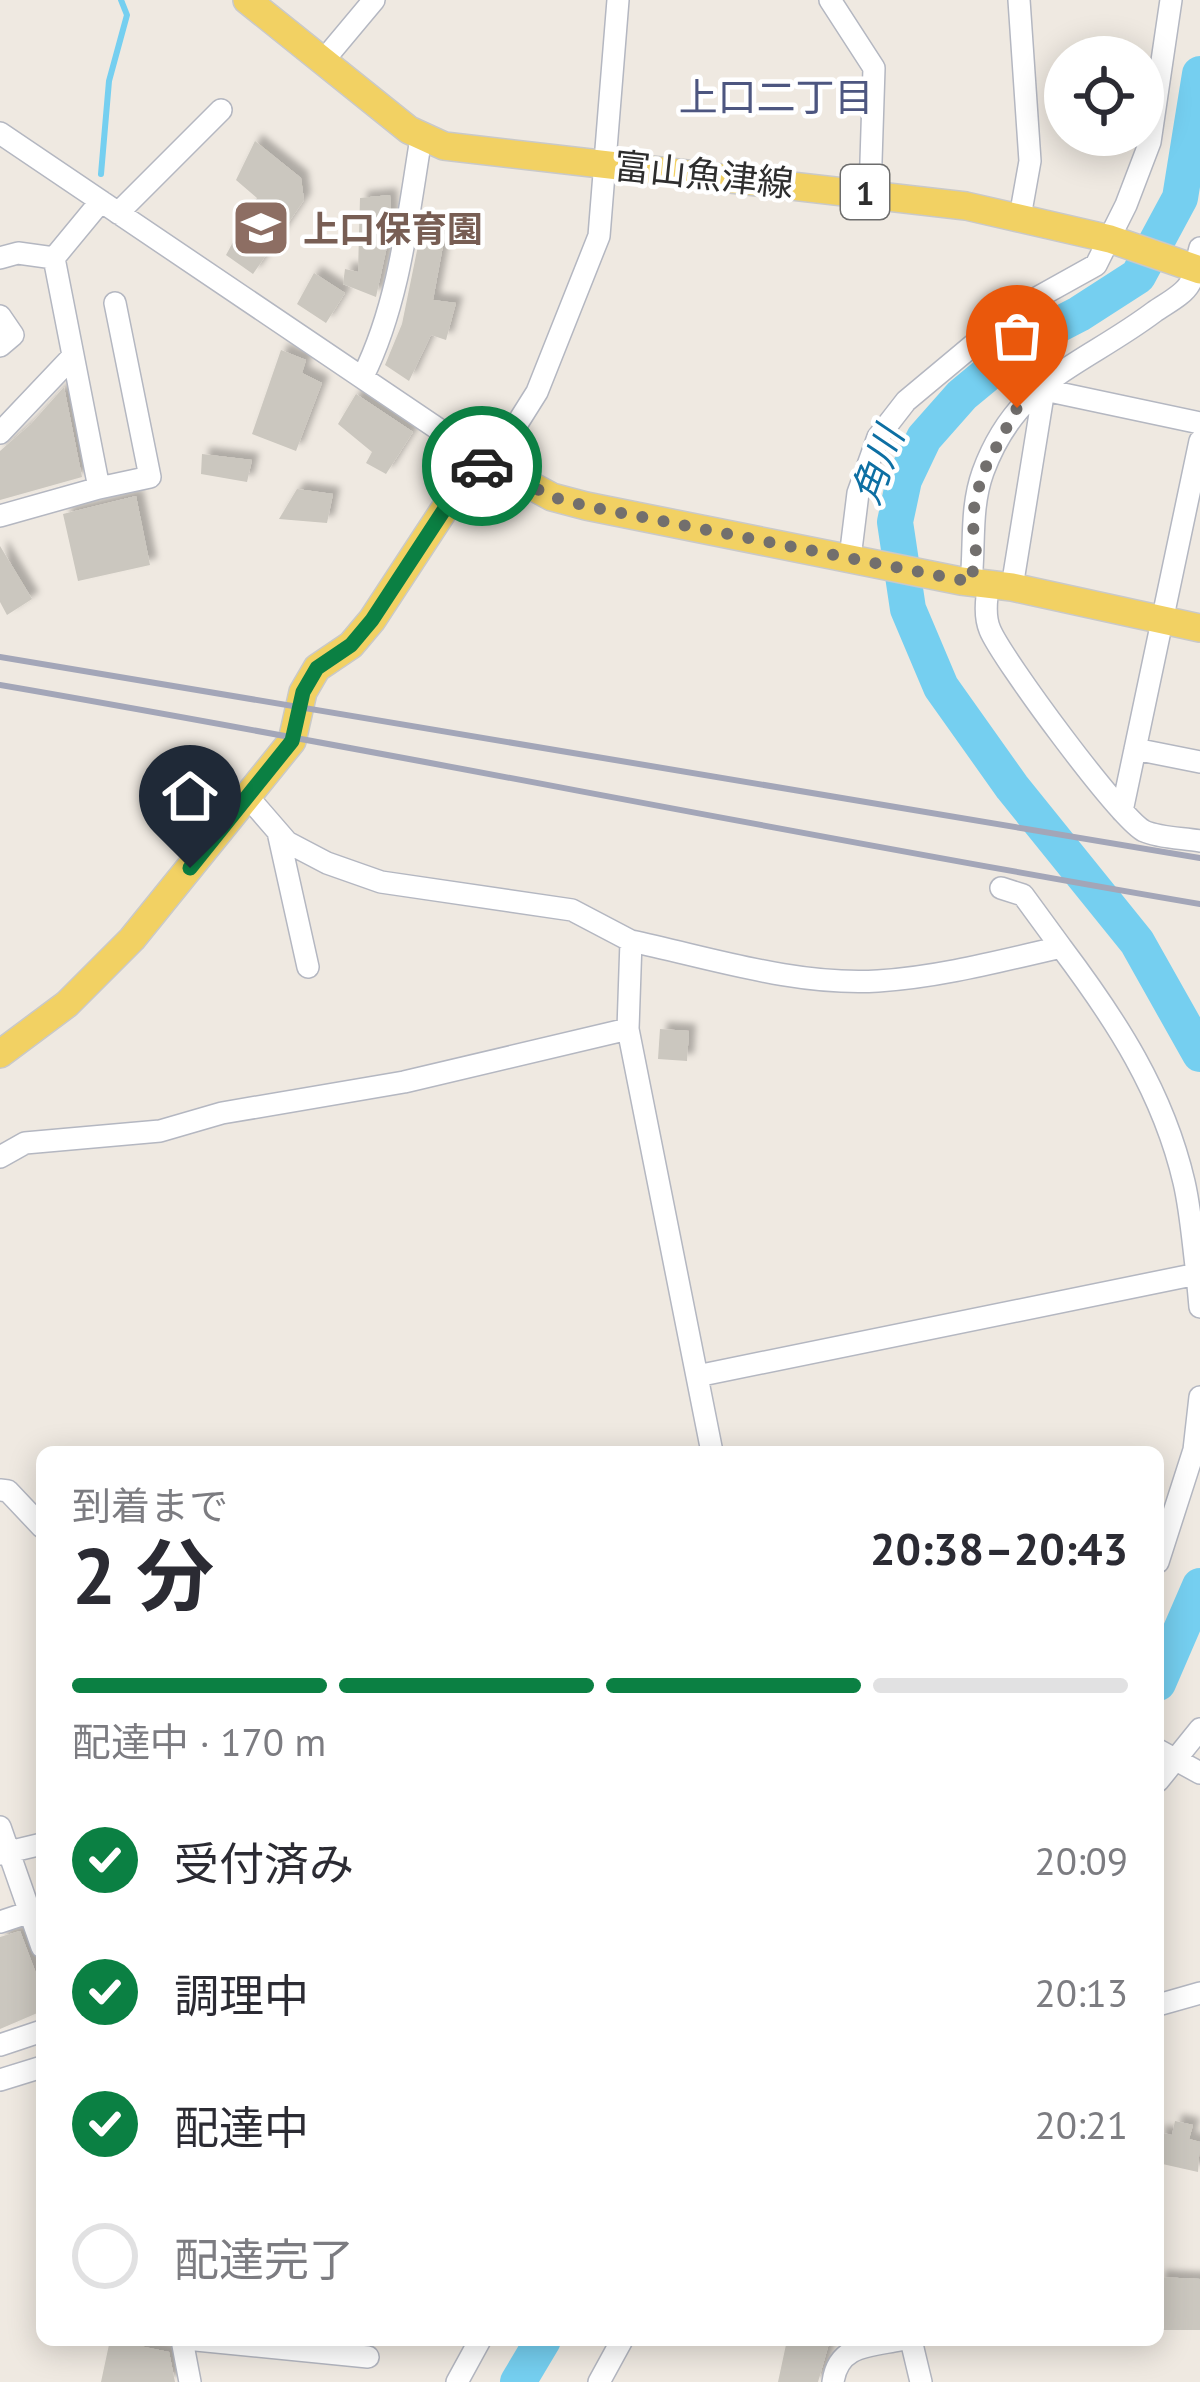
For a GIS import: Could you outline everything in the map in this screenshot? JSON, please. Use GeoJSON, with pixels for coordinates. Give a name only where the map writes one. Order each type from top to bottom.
{"type":"FeatureCollection","features":[{"type":"Feature","properties":{"kind":"main road","name":"富山魚津線"},"geometry":{"type":"LineString","coordinates":[[247,0],[421,138],[444,146],[870,192],[1020,218],[1195,263]]}},
{"type":"Feature","properties":{"kind":"main road"},"geometry":{"type":"LineString","coordinates":[[0,1054],[99,976],[248,797],[292,741],[303,692],[317,668],[351,645],[372,620],[461,484],[487,462],[552,497],[1200,628]]}},
{"type":"Feature","properties":{"kind":"street"},"geometry":{"type":"LineString","coordinates":[[323,61],[374,0]]}},
{"type":"Feature","properties":{"kind":"street"},"geometry":{"type":"LineString","coordinates":[[0,133],[487,462],[537,392],[599,236],[618,0]]}},
{"type":"Feature","properties":{"kind":"street"},"geometry":{"type":"LineString","coordinates":[[830,0],[874,68],[870,192]]}},
{"type":"Feature","properties":{"kind":"street"},"geometry":{"type":"LineString","coordinates":[[1019,0],[1030,161],[1020,218]]}},
{"type":"Feature","properties":{"kind":"street"},"geometry":{"type":"LineString","coordinates":[[863,560],[858,493],[878,437],[905,401],[1015,310],[1096,266],[1115,241],[1150,142],[1171,0]]}},
{"type":"Feature","properties":{"kind":"street"},"geometry":{"type":"LineString","coordinates":[[54,258],[220,110]]}},
{"type":"Feature","properties":{"kind":"street"},"geometry":{"type":"LineString","coordinates":[[363,376],[380,342],[415,187],[421,138]]}},
{"type":"Feature","properties":{"kind":"street"},"geometry":{"type":"LineString","coordinates":[[0,258],[18,253],[54,258]]}},
{"type":"Feature","properties":{"kind":"street"},"geometry":{"type":"LineString","coordinates":[[54,258],[99,488]]}},
{"type":"Feature","properties":{"kind":"street"},"geometry":{"type":"LineString","coordinates":[[1195,263],[1189,287],[1045,382],[1017,408],[982,474],[972,517],[988,628],[1000,648],[1121,811],[1145,831],[1200,841]]}},
{"type":"Feature","properties":{"kind":"street"},"geometry":{"type":"LineString","coordinates":[[0,516],[150,477],[115,303]]}},
{"type":"Feature","properties":{"kind":"street"},"geometry":{"type":"LineString","coordinates":[[0,316],[13,335],[0,346]]}},
{"type":"Feature","properties":{"kind":"street"},"geometry":{"type":"LineString","coordinates":[[0,433],[73,356]]}},
{"type":"Feature","properties":{"kind":"street"},"geometry":{"type":"LineString","coordinates":[[1045,382],[1054,392],[1200,422]]}},
{"type":"Feature","properties":{"kind":"street"},"geometry":{"type":"LineString","coordinates":[[983,583],[1045,382]]}},
{"type":"Feature","properties":{"kind":"street"},"geometry":{"type":"LineString","coordinates":[[1121,811],[1200,446]]}},
{"type":"Feature","properties":{"kind":"street"},"geometry":{"type":"LineString","coordinates":[[1135,749],[1200,762]]}},
{"type":"Feature","properties":{"kind":"street"},"geometry":{"type":"LineString","coordinates":[[248,797],[287,842],[381,882],[572,910],[631,941],[794,976],[875,981],[964,970],[1061,947]]}},
{"type":"Feature","properties":{"kind":"street"},"geometry":{"type":"LineString","coordinates":[[278,831],[308,967]]}},
{"type":"Feature","properties":{"kind":"street"},"geometry":{"type":"LineString","coordinates":[[1001,888],[1023,895],[1061,947],[1131,1044],[1164,1113],[1185,1184],[1200,1307]]}},
{"type":"Feature","properties":{"kind":"street"},"geometry":{"type":"LineString","coordinates":[[631,941],[628,1029],[711,1446]]}},
{"type":"Feature","properties":{"kind":"street"},"geometry":{"type":"LineString","coordinates":[[0,1156],[25,1143],[160,1131],[222,1113],[404,1082],[628,1029]]}},
{"type":"Feature","properties":{"kind":"street"},"geometry":{"type":"LineString","coordinates":[[697,1376],[1197,1274]]}},
{"type":"Feature","properties":{"kind":"street"},"geometry":{"type":"LineString","coordinates":[[1164,1543],[1194,1450],[1200,1397]]}},
{"type":"Feature","properties":{"kind":"street"},"geometry":{"type":"LineString","coordinates":[[0,1490],[8,1491],[36,1521]]}},
{"type":"Feature","properties":{"kind":"street"},"geometry":{"type":"LineString","coordinates":[[1200,1729],[1170,1756],[1200,1772]]}},
{"type":"Feature","properties":{"kind":"street"},"geometry":{"type":"LineString","coordinates":[[0,1827],[5,1853],[36,1930]]}},
{"type":"Feature","properties":{"kind":"street"},"geometry":{"type":"LineString","coordinates":[[5,1853],[36,1845]]}},
{"type":"Feature","properties":{"kind":"street"},"geometry":{"type":"LineString","coordinates":[[0,1922],[30,1912]]}},
{"type":"Feature","properties":{"kind":"street"},"geometry":{"type":"LineString","coordinates":[[1164,2003],[1200,1993]]}},
{"type":"Feature","properties":{"kind":"street"},"geometry":{"type":"LineString","coordinates":[[0,2045],[36,2033]]}},
{"type":"Feature","properties":{"kind":"street"},"geometry":{"type":"LineString","coordinates":[[0,2080],[36,2069]]}},
{"type":"Feature","properties":{"kind":"street"},"geometry":{"type":"LineString","coordinates":[[183,2346],[190,2382]]}},
{"type":"Feature","properties":{"kind":"street"},"geometry":{"type":"LineString","coordinates":[[260,2346],[368,2356]]}},
{"type":"Feature","properties":{"kind":"street"},"geometry":{"type":"LineString","coordinates":[[457,2382],[477,2346]]}},
{"type":"Feature","properties":{"kind":"street"},"geometry":{"type":"LineString","coordinates":[[599,2382],[619,2346]]}},
{"type":"Feature","properties":{"kind":"street"},"geometry":{"type":"LineString","coordinates":[[833,2382],[836,2366],[850,2350],[870,2346]]}},
{"type":"Feature","properties":{"kind":"street"},"geometry":{"type":"LineString","coordinates":[[912,2346],[921,2382]]}},
{"type":"Feature","properties":{"kind":"building"},"geometry":{"type":"Polygon","coordinates":[[[255,141],[301,178],[304,200],[253,274],[226,255],[257,198],[236,180],[255,141]]]}},
{"type":"Feature","properties":{"kind":"building"},"geometry":{"type":"Polygon","coordinates":[[[390,195],[392,223],[376,297],[343,284],[345,269],[358,272],[360,198],[390,195]]]}},
{"type":"Feature","properties":{"kind":"building"},"geometry":{"type":"Polygon","coordinates":[[[421,231],[445,235],[433,300],[456,303],[446,340],[431,335],[409,381],[385,365],[402,324],[421,231]]]}},
{"type":"Feature","properties":{"kind":"building"},"geometry":{"type":"Polygon","coordinates":[[[314,273],[345,293],[326,323],[297,304],[314,273]]]}},
{"type":"Feature","properties":{"kind":"building"},"geometry":{"type":"Polygon","coordinates":[[[281,350],[306,360],[302,373],[322,383],[296,451],[252,434],[281,350]]]}},
{"type":"Feature","properties":{"kind":"building"},"geometry":{"type":"Polygon","coordinates":[[[64,387],[82,477],[0,500],[0,451],[64,387]]]}},
{"type":"Feature","properties":{"kind":"building"},"geometry":{"type":"Polygon","coordinates":[[[356,394],[413,432],[386,474],[366,463],[372,452],[338,424],[356,394]]]}},
{"type":"Feature","properties":{"kind":"building"},"geometry":{"type":"Polygon","coordinates":[[[202,454],[252,460],[247,482],[201,474],[202,454]]]}},
{"type":"Feature","properties":{"kind":"building"},"geometry":{"type":"Polygon","coordinates":[[[297,489],[333,494],[327,523],[279,519],[297,489]]]}},
{"type":"Feature","properties":{"kind":"building"},"geometry":{"type":"Polygon","coordinates":[[[136,496],[150,565],[78,581],[63,514],[136,496]]]}},
{"type":"Feature","properties":{"kind":"building"},"geometry":{"type":"Polygon","coordinates":[[[0,546],[32,599],[7,615],[0,602],[0,546]]]}},
{"type":"Feature","properties":{"kind":"building"},"geometry":{"type":"Polygon","coordinates":[[[660,1029],[689,1031],[687,1061],[658,1059],[660,1029]]]}},
{"type":"Feature","properties":{"kind":"building"},"geometry":{"type":"Polygon","coordinates":[[[20,1931],[36,1973],[36,2014],[0,2029],[0,1937],[20,1931]]]}},
{"type":"Feature","properties":{"kind":"building"},"geometry":{"type":"Polygon","coordinates":[[[1175,2121],[1193,2125],[1189,2139],[1200,2142],[1198,2172],[1164,2164],[1164,2133],[1172,2135],[1175,2121]]]}},
{"type":"Feature","properties":{"kind":"building"},"geometry":{"type":"Polygon","coordinates":[[[1164,2277],[1200,2279],[1200,2330],[1164,2330],[1164,2277]]]}},
{"type":"Feature","properties":{"kind":"building"},"geometry":{"type":"Polygon","coordinates":[[[109,2346],[169,2352],[175,2382],[101,2382],[109,2346]]]}},
{"type":"Feature","properties":{"kind":"building"},"geometry":{"type":"Polygon","coordinates":[[[786,2346],[828,2346],[818,2382],[778,2382],[786,2346]]]}},
{"type":"Feature","properties":{"kind":"waterway"},"geometry":{"type":"LineString","coordinates":[[101,174],[109,81],[127,15],[121,0]]}},
{"type":"Feature","properties":{"kind":"waterway","name":"角川"},"geometry":{"type":"LineString","coordinates":[[1200,74],[1180,198],[1138,276],[1027,341],[962,395],[924,438],[904,480],[895,522],[908,609],[941,687],[1012,787],[1137,942],[1200,1054]]}},
{"type":"Feature","properties":{"kind":"waterway","name":"角川"},"geometry":{"type":"LineString","coordinates":[[1164,1669],[1200,1586]]}},
{"type":"Feature","properties":{"kind":"waterway","name":"角川"},"geometry":{"type":"LineString","coordinates":[[518,2382],[539,2346]]}},
{"type":"Feature","properties":{"kind":"railway"},"geometry":{"type":"LineString","coordinates":[[0,657],[1200,858]]}},
{"type":"Feature","properties":{"kind":"railway"},"geometry":{"type":"LineString","coordinates":[[0,685],[1200,904]]}},
{"type":"Feature","properties":{"kind":"way so far"},"geometry":{"type":"LineString","coordinates":[[482,466],[487,462],[552,497],[586,506],[971,582],[976,552],[972,517],[982,474],[1017,408]]}},
{"type":"Feature","properties":{"kind":"place","name":"上口保育園"},"geometry":{"type":"Point","coordinates":[261,228]}},
{"type":"Feature","properties":{"kind":"district","name":"上口二丁目"},"geometry":{"type":"Point","coordinates":[776,96]}},
{"type":"Feature","properties":{"kind":"route"},"geometry":{"type":"LineString","coordinates":[[190,868],[292,741],[303,692],[317,668],[351,645],[372,620],[461,484],[482,466]]}}]}
